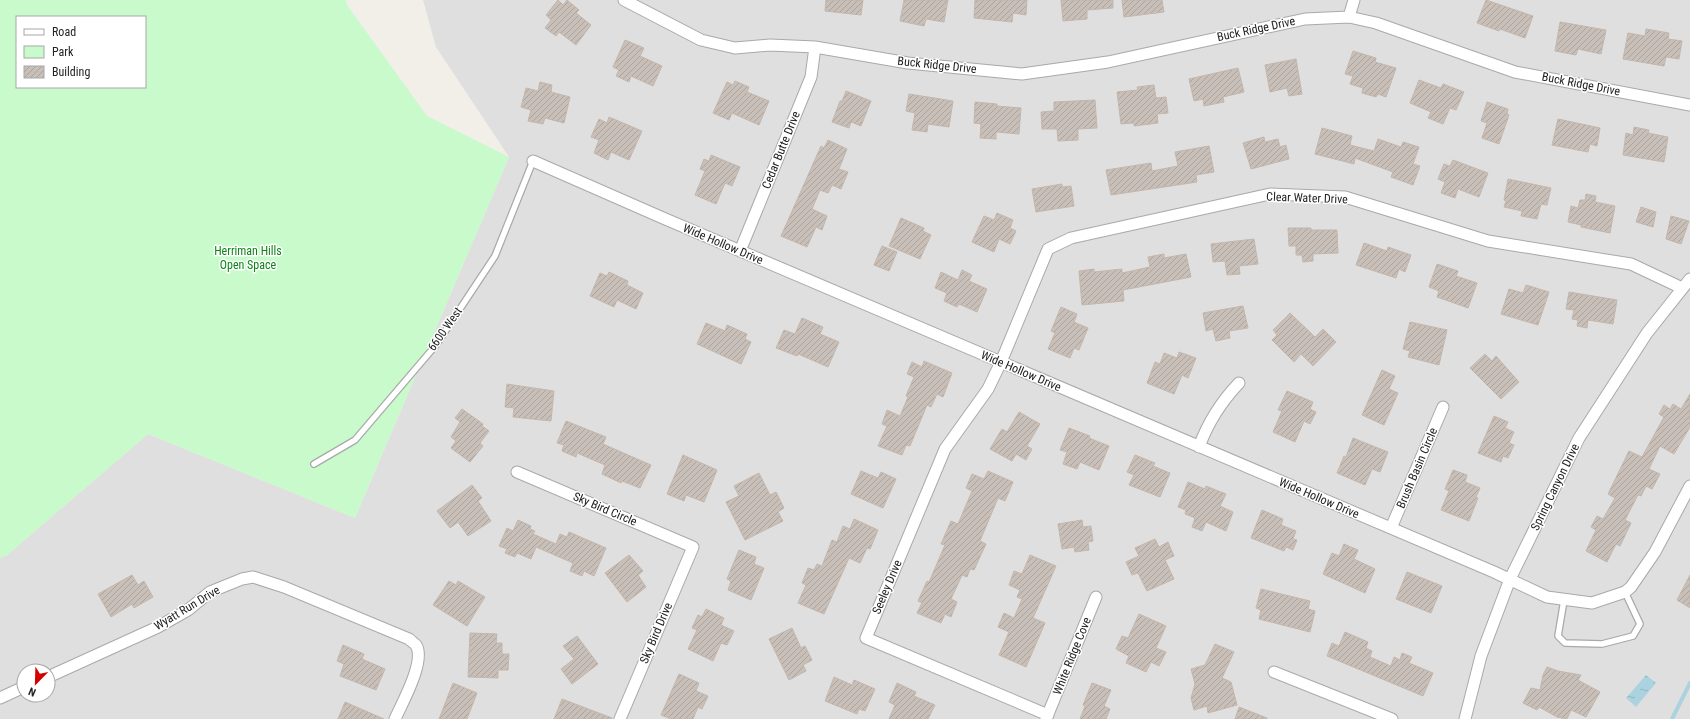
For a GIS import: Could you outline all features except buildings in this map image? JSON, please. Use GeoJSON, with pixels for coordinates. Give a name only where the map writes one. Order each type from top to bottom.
{"type":"FeatureCollection","features":[{"type":"Feature","properties":{"kind":"street","name":"Buck Ridge Drive"},"geometry":{"type":"LineString","coordinates":[[624,0],[701,40],[735,48],[770,45],[815,47],[908,63],[1022,74],[1108,62],[1305,19],[1349,17],[1376,23],[1515,72],[1690,105]]}},
{"type":"Feature","properties":{"kind":"street"},"geometry":{"type":"LineString","coordinates":[[1349,17],[1354,0]]}},
{"type":"Feature","properties":{"kind":"street","name":"Cedar Butte Drive"},"geometry":{"type":"LineString","coordinates":[[740,251],[811,77],[815,47]]}},
{"type":"Feature","properties":{"kind":"street","name":"Wide Hollow Drive"},"geometry":{"type":"LineString","coordinates":[[533,161],[740,251],[1510,579],[1547,597],[1592,603],[1626,592]]}},
{"type":"Feature","properties":{"kind":"street","name":"Clear Water Drive"},"geometry":{"type":"LineString","coordinates":[[1001,362],[1048,248],[1071,238],[1270,194],[1345,197],[1488,241],[1631,264],[1682,288]]}},
{"type":"Feature","properties":{"kind":"street","name":"Spring Canyon Drive"},"geometry":{"type":"LineString","coordinates":[[1465,719],[1481,656],[1510,579],[1579,438],[1647,333],[1690,279]]}},
{"type":"Feature","properties":{"kind":"street","name":"Seeley Drive"},"geometry":{"type":"LineString","coordinates":[[1001,362],[988,389],[945,449],[866,638],[1047,717]]}},
{"type":"Feature","properties":{"kind":"street"},"geometry":{"type":"LineString","coordinates":[[1199,447],[1206,430],[1224,400],[1239,383]]}},
{"type":"Feature","properties":{"kind":"street","name":"Brush Basin Circle"},"geometry":{"type":"LineString","coordinates":[[1391,528],[1442,407]]}},
{"type":"Feature","properties":{"kind":"street","name":"Sky Bird Circle"},"geometry":{"type":"LineString","coordinates":[[517,472],[693,547]]}},
{"type":"Feature","properties":{"kind":"street"},"geometry":{"type":"LineString","coordinates":[[1626,592],[1631,588],[1655,552],[1690,486]]}},
{"type":"Feature","properties":{"kind":"street","name":"Sky Bird Drive"},"geometry":{"type":"LineString","coordinates":[[620,719],[693,547]]}},
{"type":"Feature","properties":{"kind":"street","name":"Wyatt Run Drive"},"geometry":{"type":"LineString","coordinates":[[56,672],[158,627],[188,610],[210,592],[253,576],[284,586],[409,639],[416,646],[419,657],[416,668],[395,719]]}},
{"type":"Feature","properties":{"kind":"street","name":"White Ridge Cove"},"geometry":{"type":"LineString","coordinates":[[1047,717],[1096,596]]}},
{"type":"Feature","properties":{"kind":"street"},"geometry":{"type":"LineString","coordinates":[[1274,672],[1392,719]]}},
{"type":"Feature","properties":{"kind":"street"},"geometry":{"type":"LineString","coordinates":[[0,698],[16,691]]}},
{"type":"Feature","properties":{"kind":"lane","name":"6600 West"},"geometry":{"type":"LineString","coordinates":[[314,464],[355,440],[436,345],[496,256],[533,161]]}},
{"type":"Feature","properties":{"kind":"lane"},"geometry":{"type":"LineString","coordinates":[[1564,600],[1558,636],[1565,643],[1602,644],[1633,636],[1640,624],[1626,592]]}},
{"type":"Feature","properties":{"kind":"shaded area"},"geometry":{"type":"Polygon","coordinates":[[[423,0],[1690,0],[1690,719],[0,719],[0,558],[7,555],[148,434],[355,518],[509,157],[436,47],[423,0]]]}},
{"type":"Feature","properties":{"kind":"green space","name":"Herriman Hills Open Space"},"geometry":{"type":"Polygon","coordinates":[[[0,0],[346,0],[347,5],[427,116],[509,157],[355,518],[148,434],[7,555],[0,558],[0,0]]]}},
{"type":"Feature","properties":{"kind":"water"},"geometry":{"type":"Polygon","coordinates":[[[1646,675],[1656,683],[1636,707],[1626,698],[1646,675]]]}},
{"type":"Feature","properties":{"kind":"waterway"},"geometry":{"type":"LineString","coordinates":[[1672,719],[1690,683]]}}]}
